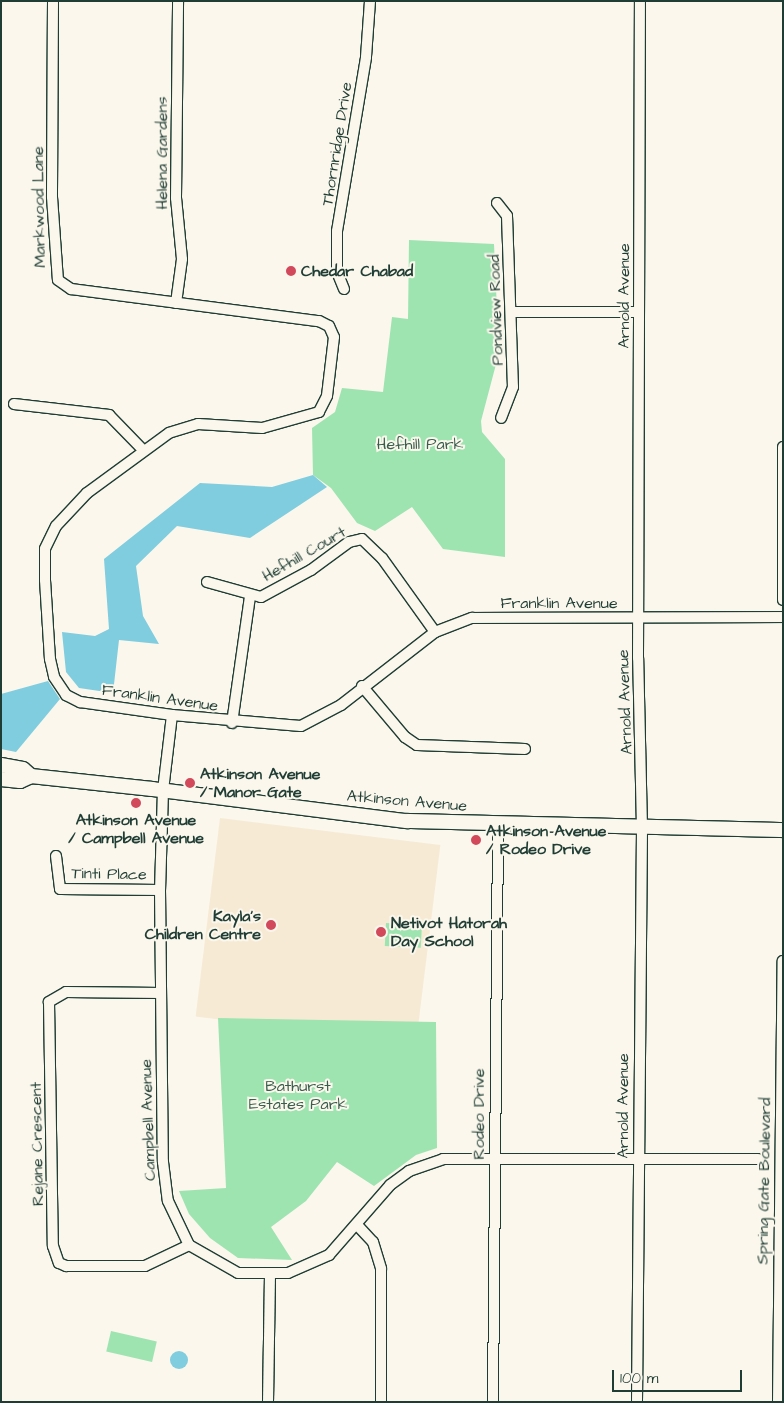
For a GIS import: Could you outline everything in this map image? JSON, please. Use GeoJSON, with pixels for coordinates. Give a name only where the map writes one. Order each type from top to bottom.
{"type":"FeatureCollection","features":[{"type":"Feature","properties":{"kind":"street","name":"Markwood Lane"},"geometry":{"type":"LineString","coordinates":[[53,1],[56,277],[71,288],[319,321],[331,329]]}},
{"type":"Feature","properties":{"kind":"street","name":"Helena Gardens"},"geometry":{"type":"LineString","coordinates":[[176,303],[182,259],[176,198],[178,1]]}},
{"type":"Feature","properties":{"kind":"street","name":"Thornridge Drive"},"geometry":{"type":"LineString","coordinates":[[344,289],[337,272],[337,231],[363,76],[370,1]]}},
{"type":"Feature","properties":{"kind":"street","name":"Arnold Avenue"},"geometry":{"type":"LineString","coordinates":[[637,1402],[642,828],[638,618],[640,1]]}},
{"type":"Feature","properties":{"kind":"street","name":"Pondview Road"},"geometry":{"type":"LineString","coordinates":[[497,203],[508,216],[512,312],[513,387],[501,418]]}},
{"type":"Feature","properties":{"kind":"street"},"geometry":{"type":"LineString","coordinates":[[512,312],[638,312]]}},
{"type":"Feature","properties":{"kind":"street","name":"Franklin Avenue"},"geometry":{"type":"LineString","coordinates":[[331,329],[334,345],[328,396],[319,412],[262,428],[187,426],[143,450],[67,510],[49,537],[44,561],[50,660],[54,677],[73,700],[232,723],[301,726],[341,705],[362,686],[435,632],[472,618],[783,617]]}},
{"type":"Feature","properties":{"kind":"street"},"geometry":{"type":"LineString","coordinates":[[14,404],[110,415],[143,450]]}},
{"type":"Feature","properties":{"kind":"street"},"geometry":{"type":"LineString","coordinates":[[783,447],[783,600]]}},
{"type":"Feature","properties":{"kind":"street","name":"Hefhill Court"},"geometry":{"type":"LineString","coordinates":[[207,582],[250,597],[284,586],[349,542],[362,539],[382,558],[435,632]]}},
{"type":"Feature","properties":{"kind":"street"},"geometry":{"type":"LineString","coordinates":[[232,723],[250,597]]}},
{"type":"Feature","properties":{"kind":"street"},"geometry":{"type":"LineString","coordinates":[[362,686],[417,745],[525,749]]}},
{"type":"Feature","properties":{"kind":"street","name":"Campbell Avenue"},"geometry":{"type":"LineString","coordinates":[[172,715],[163,790],[160,890],[164,1179],[174,1216],[189,1245]]}},
{"type":"Feature","properties":{"kind":"street","name":"Atkinson Avenue"},"geometry":{"type":"LineString","coordinates":[[1,765],[23,769],[31,776]]}},
{"type":"Feature","properties":{"kind":"street","name":"Atkinson Avenue"},"geometry":{"type":"LineString","coordinates":[[1,779],[20,781],[31,776],[163,790],[397,821],[498,826],[783,830]]}},
{"type":"Feature","properties":{"kind":"street","name":"Rodeo Drive"},"geometry":{"type":"LineString","coordinates":[[493,1402],[498,826]]}},
{"type":"Feature","properties":{"kind":"street","name":"Tinti Place"},"geometry":{"type":"LineString","coordinates":[[56,856],[60,889],[160,890]]}},
{"type":"Feature","properties":{"kind":"street","name":"Spring Gate Boulevard"},"geometry":{"type":"LineString","coordinates":[[778,1402],[783,961]]}},
{"type":"Feature","properties":{"kind":"street","name":"Rejane Crescent"},"geometry":{"type":"LineString","coordinates":[[161,993],[66,992],[50,1002],[54,1246],[59,1262],[66,1266],[145,1266],[189,1245]]}},
{"type":"Feature","properties":{"kind":"street"},"geometry":{"type":"LineString","coordinates":[[189,1245],[238,1273],[270,1276],[329,1255],[358,1226],[390,1185],[409,1171],[443,1159],[758,1159]]}},
{"type":"Feature","properties":{"kind":"street"},"geometry":{"type":"LineString","coordinates":[[358,1226],[373,1242],[382,1269],[381,1402]]}},
{"type":"Feature","properties":{"kind":"street"},"geometry":{"type":"LineString","coordinates":[[268,1402],[270,1276]]}},
{"type":"Feature","properties":{"kind":"shaded area"},"geometry":{"type":"Polygon","coordinates":[[[220,818],[440,845],[416,1044],[196,1017],[220,818]]]}},
{"type":"Feature","properties":{"kind":"green space","name":"Hefhill Park"},"geometry":{"type":"Polygon","coordinates":[[[409,240],[494,244],[499,353],[481,421],[482,432],[505,459],[505,557],[443,549],[412,507],[375,531],[357,523],[331,488],[313,475],[312,428],[335,412],[342,388],[383,392],[392,317],[408,319],[409,240]]]}},
{"type":"Feature","properties":{"kind":"green space"},"geometry":{"type":"Polygon","coordinates":[[[386,923],[422,925],[421,948],[385,946],[386,923]]]}},
{"type":"Feature","properties":{"kind":"green space","name":"Bathurst Estates Park"},"geometry":{"type":"Polygon","coordinates":[[[218,1018],[436,1022],[437,1148],[416,1155],[374,1186],[337,1162],[306,1201],[271,1227],[292,1260],[238,1258],[210,1238],[189,1214],[179,1191],[226,1188],[218,1018]]]}},
{"type":"Feature","properties":{"kind":"green space"},"geometry":{"type":"Polygon","coordinates":[[[111,1331],[157,1342],[152,1362],[106,1351],[111,1331]]]}},
{"type":"Feature","properties":{"kind":"water"},"geometry":{"type":"Polygon","coordinates":[[[313,475],[327,487],[250,538],[177,526],[136,566],[143,616],[159,644],[119,640],[113,693],[79,688],[66,672],[62,632],[95,636],[109,629],[104,559],[200,483],[272,487],[313,475]]]}},
{"type":"Feature","properties":{"kind":"water"},"geometry":{"type":"Polygon","coordinates":[[[48,681],[60,699],[16,752],[1,749],[1,694],[48,681]]]}},
{"type":"Feature","properties":{"kind":"water"},"geometry":{"type":"Polygon","coordinates":[[[179,1351],[185,1354],[188,1360],[185,1366],[179,1369],[173,1366],[170,1360],[173,1354],[179,1351]]]}},
{"type":"Feature","properties":{"kind":"place","name":"Chedar Chabad"},"geometry":{"type":"Point","coordinates":[291,271]}},
{"type":"Feature","properties":{"kind":"place","name":"Atkinson Avenue / Manor Gate"},"geometry":{"type":"Point","coordinates":[190,783]}},
{"type":"Feature","properties":{"kind":"place","name":"Atkinson Avenue / Campbell Avenue"},"geometry":{"type":"Point","coordinates":[136,803]}},
{"type":"Feature","properties":{"kind":"place","name":"Atkinson Avenue / Rodeo Drive"},"geometry":{"type":"Point","coordinates":[476,840]}},
{"type":"Feature","properties":{"kind":"place","name":"Kayla's Children Centre"},"geometry":{"type":"Point","coordinates":[271,925]}},
{"type":"Feature","properties":{"kind":"place","name":"Netivot Hatorah Day School"},"geometry":{"type":"Point","coordinates":[381,932]}}]}
